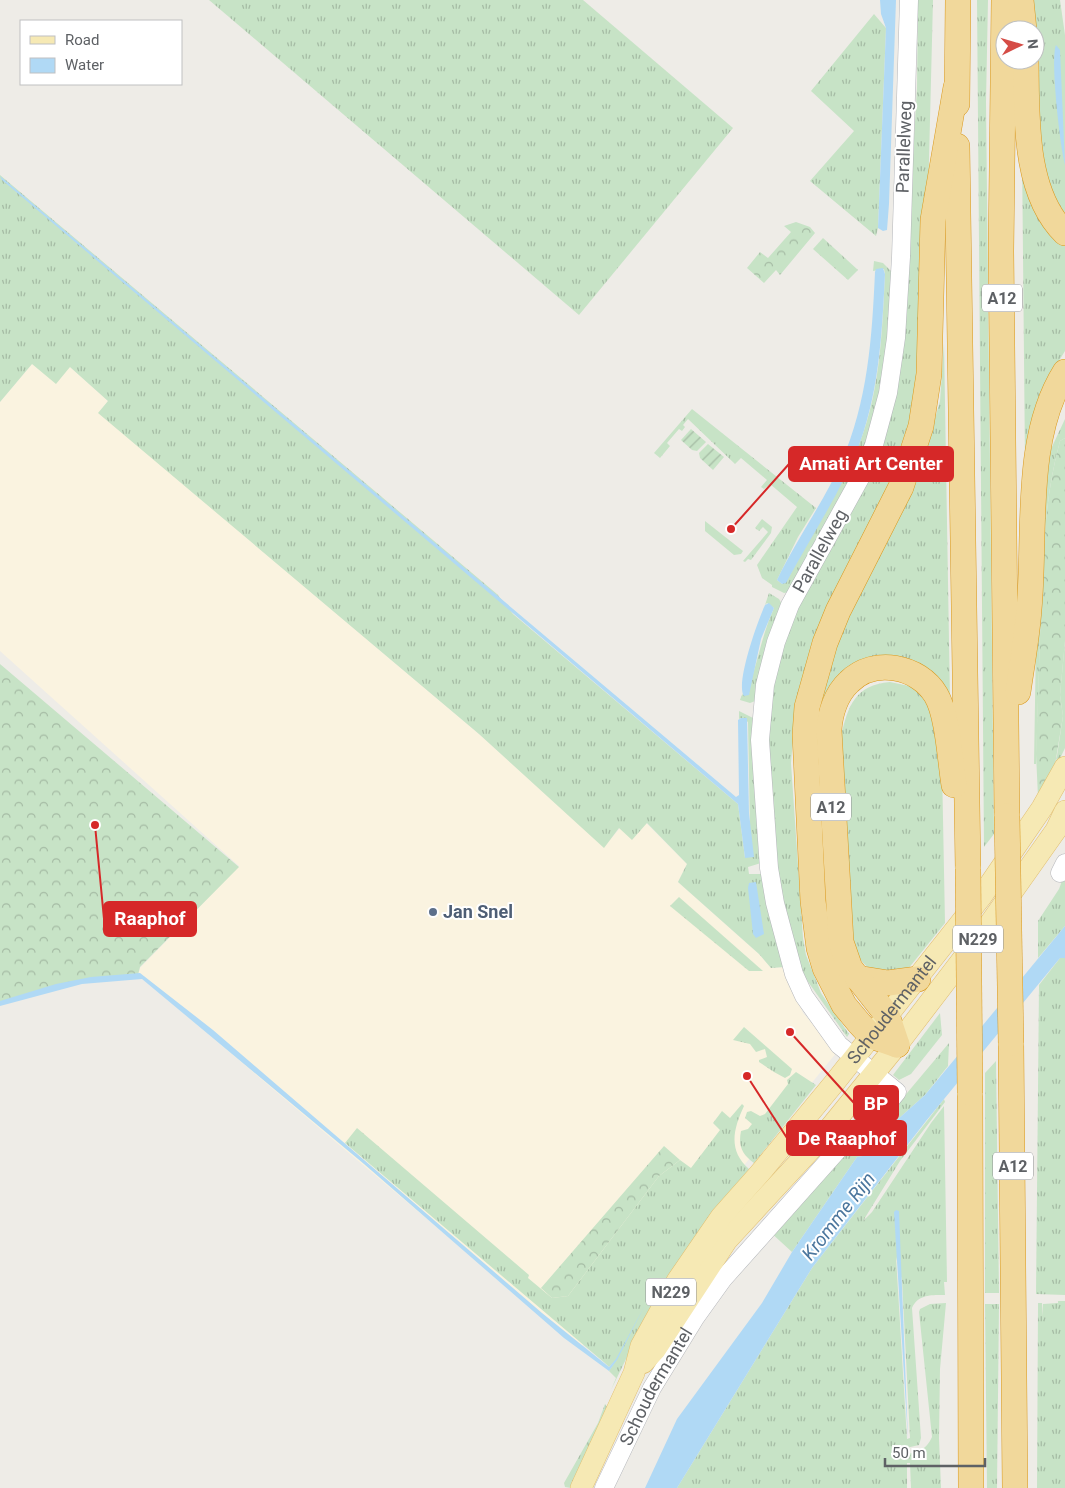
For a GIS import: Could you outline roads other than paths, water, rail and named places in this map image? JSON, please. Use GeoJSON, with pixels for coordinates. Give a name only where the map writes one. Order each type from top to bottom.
{"type":"FeatureCollection","features":[{"type":"Feature","properties":{"kind":"highway","name":"A12"},"geometry":{"type":"LineString","coordinates":[[958,0],[956,87],[968,869],[971,1488]]}},
{"type":"Feature","properties":{"kind":"highway","name":"A12"},"geometry":{"type":"LineString","coordinates":[[1004,0],[1001,251],[1015,1488]]}},
{"type":"Feature","properties":{"kind":"highway"},"geometry":{"type":"LineString","coordinates":[[1021,0],[1023,20]]}},
{"type":"Feature","properties":{"kind":"highway"},"geometry":{"type":"LineString","coordinates":[[1026,70],[1029,138],[1040,194],[1047,211],[1065,234]]}},
{"type":"Feature","properties":{"kind":"highway","name":"A12"},"geometry":{"type":"LineString","coordinates":[[871,1036],[852,1016],[833,987],[819,948],[813,901],[805,758],[807,707],[825,643],[838,611],[901,487],[921,426],[930,374],[933,220],[956,87]]}},
{"type":"Feature","properties":{"kind":"highway","name":"A12"},"geometry":{"type":"LineString","coordinates":[[1007,782],[1029,608],[1038,454],[1048,412],[1065,372]]}},
{"type":"Feature","properties":{"kind":"highway","name":"A12"},"geometry":{"type":"LineString","coordinates":[[887,1015],[856,978],[845,957],[841,942],[828,749],[830,717],[841,691],[860,674],[890,667],[905,671],[917,676],[936,695],[943,711],[968,869]]}},
{"type":"Feature","properties":{"kind":"highway"},"geometry":{"type":"LineString","coordinates":[[856,978],[888,983],[918,978]]}},
{"type":"Feature","properties":{"kind":"highway"},"geometry":{"type":"LineString","coordinates":[[887,1015],[896,1045]]}},
{"type":"Feature","properties":{"kind":"highway"},"geometry":{"type":"LineString","coordinates":[[871,1036],[896,1045]]}},
{"type":"Feature","properties":{"kind":"main road","name":"Schoudermantel"},"geometry":{"type":"LineString","coordinates":[[581,1488],[634,1373],[641,1346],[677,1281],[721,1217],[760,1174],[981,897],[1042,808],[1065,767]]}},
{"type":"Feature","properties":{"kind":"main road","name":"Schoudermantel"},"geometry":{"type":"LineString","coordinates":[[634,1373],[655,1350],[727,1240],[824,1134],[988,926],[1056,830],[1065,811]]}},
{"type":"Feature","properties":{"kind":"street","name":"Parallelweg"},"geometry":{"type":"LineString","coordinates":[[874,1072],[853,1057],[840,1044],[804,996],[785,945],[769,868],[760,740],[765,685],[776,642],[790,605],[863,472],[874,445],[888,393],[895,347],[901,257],[909,0]]}},
{"type":"Feature","properties":{"kind":"street","name":"Schoudermantel"},"geometry":{"type":"LineString","coordinates":[[604,1488],[652,1388],[690,1326],[723,1279],[845,1142],[877,1117],[897,1092],[874,1072]]}},
{"type":"Feature","properties":{"kind":"water"},"geometry":{"type":"Polygon","coordinates":[[[880,0],[896,0],[889,204],[887,230],[883,231],[878,228],[886,28],[881,14],[880,0]]]}},
{"type":"Feature","properties":{"kind":"water"},"geometry":{"type":"Polygon","coordinates":[[[1056,45],[1060,50],[1065,165],[1058,123],[1055,84],[1054,53],[1056,45]]]}},
{"type":"Feature","properties":{"kind":"water"},"geometry":{"type":"Polygon","coordinates":[[[0,176],[736,797],[739,795],[738,720],[747,718],[749,813],[754,857],[745,858],[738,804],[2,180],[0,176]]]}},
{"type":"Feature","properties":{"kind":"water"},"geometry":{"type":"Polygon","coordinates":[[[883,268],[885,274],[881,342],[870,410],[864,431],[856,453],[832,503],[786,583],[782,584],[777,580],[792,550],[834,478],[850,440],[863,393],[867,369],[875,272],[876,269],[883,268]]]}},
{"type":"Feature","properties":{"kind":"water"},"geometry":{"type":"Polygon","coordinates":[[[769,603],[774,608],[761,639],[749,695],[744,696],[742,679],[748,652],[765,605],[769,603]]]}},
{"type":"Feature","properties":{"kind":"water"},"geometry":{"type":"Polygon","coordinates":[[[756,882],[764,934],[756,938],[753,934],[748,888],[749,883],[756,882]]]}},
{"type":"Feature","properties":{"kind":"water","name":"Kromme Rijn"},"geometry":{"type":"Polygon","coordinates":[[[1065,926],[1065,958],[1060,958],[926,1121],[812,1268],[677,1488],[645,1488],[677,1419],[762,1303],[792,1252],[857,1157],[871,1151],[876,1145],[878,1137],[925,1095],[1065,926]]]}},
{"type":"Feature","properties":{"kind":"water"},"geometry":{"type":"Polygon","coordinates":[[[140,973],[213,1030],[542,1313],[609,1367],[616,1359],[645,1305],[617,1360],[609,1371],[564,1338],[364,1164],[142,979],[82,984],[0,1006],[0,1001],[56,984],[91,977],[140,973]]]}},
{"type":"Feature","properties":{"kind":"water"},"geometry":{"type":"Polygon","coordinates":[[[896,1210],[899,1211],[908,1440],[894,1212],[896,1210]]]}},
{"type":"Feature","properties":{"kind":"place","name":"Amati Art Center"},"geometry":{"type":"Point","coordinates":[731,529]}},
{"type":"Feature","properties":{"kind":"place","name":"Raaphof"},"geometry":{"type":"Point","coordinates":[95,825]}},
{"type":"Feature","properties":{"kind":"place","name":"Jan Snel"},"geometry":{"type":"Point","coordinates":[433,912]}},
{"type":"Feature","properties":{"kind":"place","name":"BP"},"geometry":{"type":"Point","coordinates":[790,1032]}},
{"type":"Feature","properties":{"kind":"place","name":"De Raaphof"},"geometry":{"type":"Point","coordinates":[747,1076]}}]}
